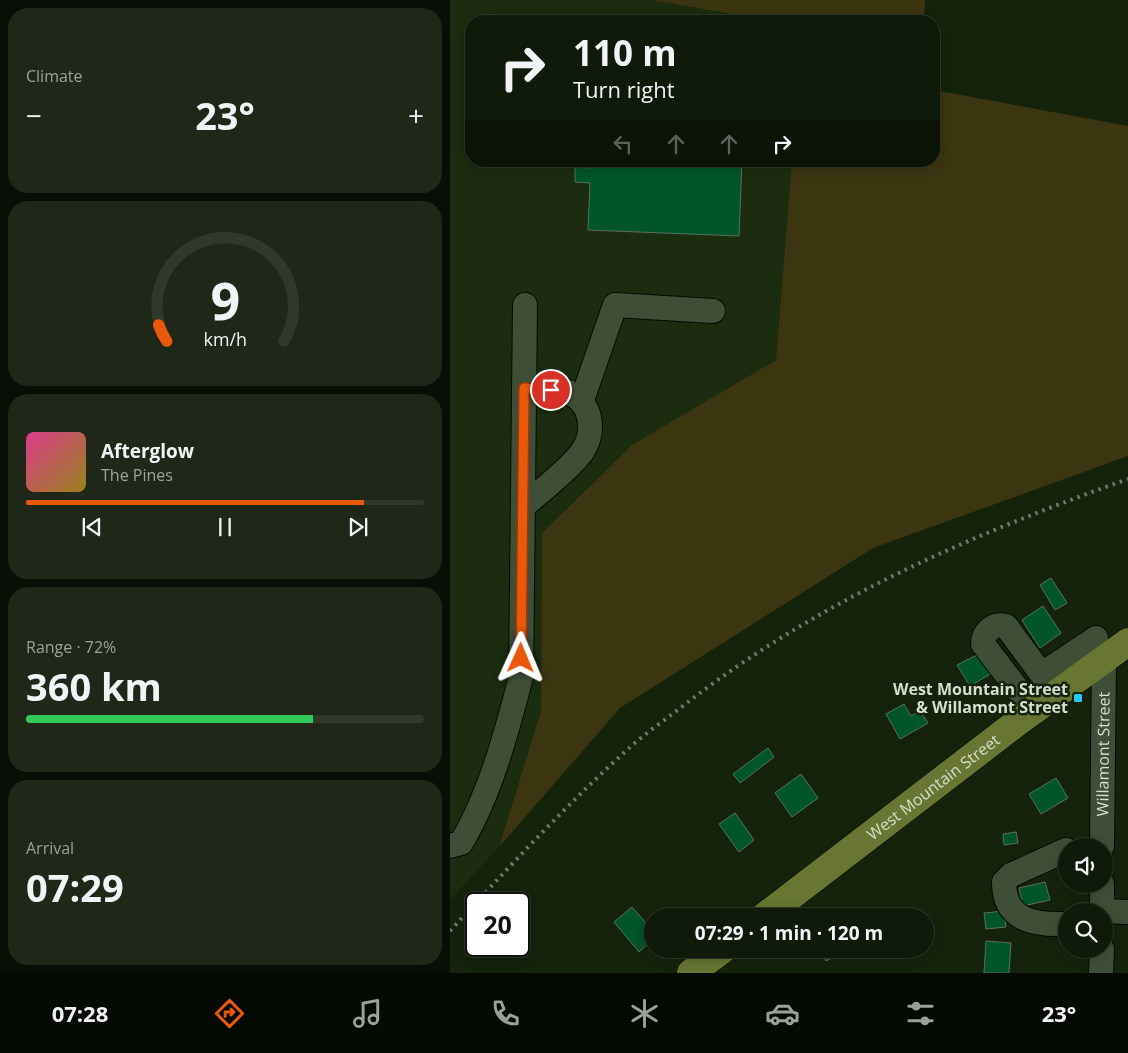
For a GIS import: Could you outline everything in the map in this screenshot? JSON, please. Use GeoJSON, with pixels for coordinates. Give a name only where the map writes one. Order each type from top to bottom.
{"type":"FeatureCollection","features":[{"type":"Feature","properties":{"kind":"main road","name":"West Mountain Street"},"geometry":{"type":"LineString","coordinates":[[775,908],[1034,711],[1049,684],[1100,649],[1128,642]]}},
{"type":"Feature","properties":{"kind":"main road"},"geometry":{"type":"LineString","coordinates":[[691,973],[711,958]]}},
{"type":"Feature","properties":{"kind":"street"},"geometry":{"type":"LineString","coordinates":[[450,846],[461,843],[475,819],[512,712],[521,677],[525,305]]}},
{"type":"Feature","properties":{"kind":"street"},"geometry":{"type":"LineString","coordinates":[[582,400],[615,305],[713,311]]}},
{"type":"Feature","properties":{"kind":"street"},"geometry":{"type":"LineString","coordinates":[[524,388],[564,390],[582,400],[590,419],[588,441],[579,456],[524,506]]}},
{"type":"Feature","properties":{"kind":"street"},"geometry":{"type":"LineString","coordinates":[[1034,711],[983,644],[985,634],[995,626],[1006,626],[1049,684]]}},
{"type":"Feature","properties":{"kind":"street","name":"Willamont Street"},"geometry":{"type":"LineString","coordinates":[[1100,649],[1102,838]]}},
{"type":"Feature","properties":{"kind":"street"},"geometry":{"type":"LineString","coordinates":[[1058,854],[1011,875],[1004,882],[1007,899],[1013,910],[1022,918],[1033,923],[1058,924]]}},
{"type":"Feature","properties":{"kind":"street"},"geometry":{"type":"LineString","coordinates":[[1113,911],[1128,912]]}},
{"type":"Feature","properties":{"kind":"street"},"geometry":{"type":"LineString","coordinates":[[1102,958],[1102,973]]}},
{"type":"Feature","properties":{"kind":"shaded area"},"geometry":{"type":"Polygon","coordinates":[[[450,0],[651,0],[737,15],[465,15],[465,167],[792,167],[776,360],[632,445],[542,533],[541,711],[499,847],[450,900],[450,0]]]}},
{"type":"Feature","properties":{"kind":"shaded area"},"geometry":{"type":"Polygon","coordinates":[[[651,0],[925,0],[924,15],[737,15],[651,0]]]}},
{"type":"Feature","properties":{"kind":"shaded area"},"geometry":{"type":"Polygon","coordinates":[[[940,91],[1128,126],[1128,456],[873,548],[620,708],[499,847],[541,711],[542,533],[632,445],[776,360],[792,167],[940,167],[940,91]]]}},
{"type":"Feature","properties":{"kind":"building"},"geometry":{"type":"Polygon","coordinates":[[[575,167],[742,167],[739,236],[588,230],[590,183],[575,182],[575,167]]]}},
{"type":"Feature","properties":{"kind":"building"},"geometry":{"type":"Polygon","coordinates":[[[1051,578],[1067,603],[1055,610],[1040,585],[1051,578]]]}},
{"type":"Feature","properties":{"kind":"building"},"geometry":{"type":"Polygon","coordinates":[[[1043,606],[1061,633],[1040,648],[1022,620],[1043,606]]]}},
{"type":"Feature","properties":{"kind":"building"},"geometry":{"type":"Polygon","coordinates":[[[981,653],[992,673],[970,686],[957,665],[981,653]]]}},
{"type":"Feature","properties":{"kind":"building"},"geometry":{"type":"Polygon","coordinates":[[[904,704],[911,716],[920,711],[928,723],[900,739],[886,714],[904,704]]]}},
{"type":"Feature","properties":{"kind":"building"},"geometry":{"type":"Polygon","coordinates":[[[768,748],[774,757],[740,783],[733,774],[768,748]]]}},
{"type":"Feature","properties":{"kind":"building"},"geometry":{"type":"Polygon","coordinates":[[[801,774],[818,798],[792,817],[775,793],[801,774]]]}},
{"type":"Feature","properties":{"kind":"building"},"geometry":{"type":"Polygon","coordinates":[[[1056,778],[1068,798],[1041,814],[1029,794],[1056,778]]]}},
{"type":"Feature","properties":{"kind":"building"},"geometry":{"type":"Polygon","coordinates":[[[735,813],[754,840],[739,852],[719,824],[735,813]]]}},
{"type":"Feature","properties":{"kind":"building"},"geometry":{"type":"Polygon","coordinates":[[[1016,832],[1018,843],[1004,845],[1003,834],[1016,832]]]}},
{"type":"Feature","properties":{"kind":"building"},"geometry":{"type":"Polygon","coordinates":[[[1045,882],[1050,900],[1023,906],[1019,888],[1045,882]]]}},
{"type":"Feature","properties":{"kind":"building"},"geometry":{"type":"Polygon","coordinates":[[[632,907],[644,921],[644,947],[639,952],[614,922],[632,907]]]}},
{"type":"Feature","properties":{"kind":"building"},"geometry":{"type":"Polygon","coordinates":[[[1004,911],[1006,927],[986,929],[984,913],[1004,911]]]}},
{"type":"Feature","properties":{"kind":"building"},"geometry":{"type":"Polygon","coordinates":[[[986,941],[1011,943],[1009,973],[984,973],[986,941]]]}},
{"type":"Feature","properties":{"kind":"railway"},"geometry":{"type":"LineString","coordinates":[[450,931],[581,793],[633,744],[731,670],[784,636],[894,575],[1008,524],[1128,479]]}},
{"type":"Feature","properties":{"kind":"place","name":"West Mountain Street & Willamont Street"},"geometry":{"type":"Point","coordinates":[1078,698]}},
{"type":"Feature","properties":{"kind":"route"},"geometry":{"type":"LineString","coordinates":[[521,658],[524,388],[551,390]]}}]}
